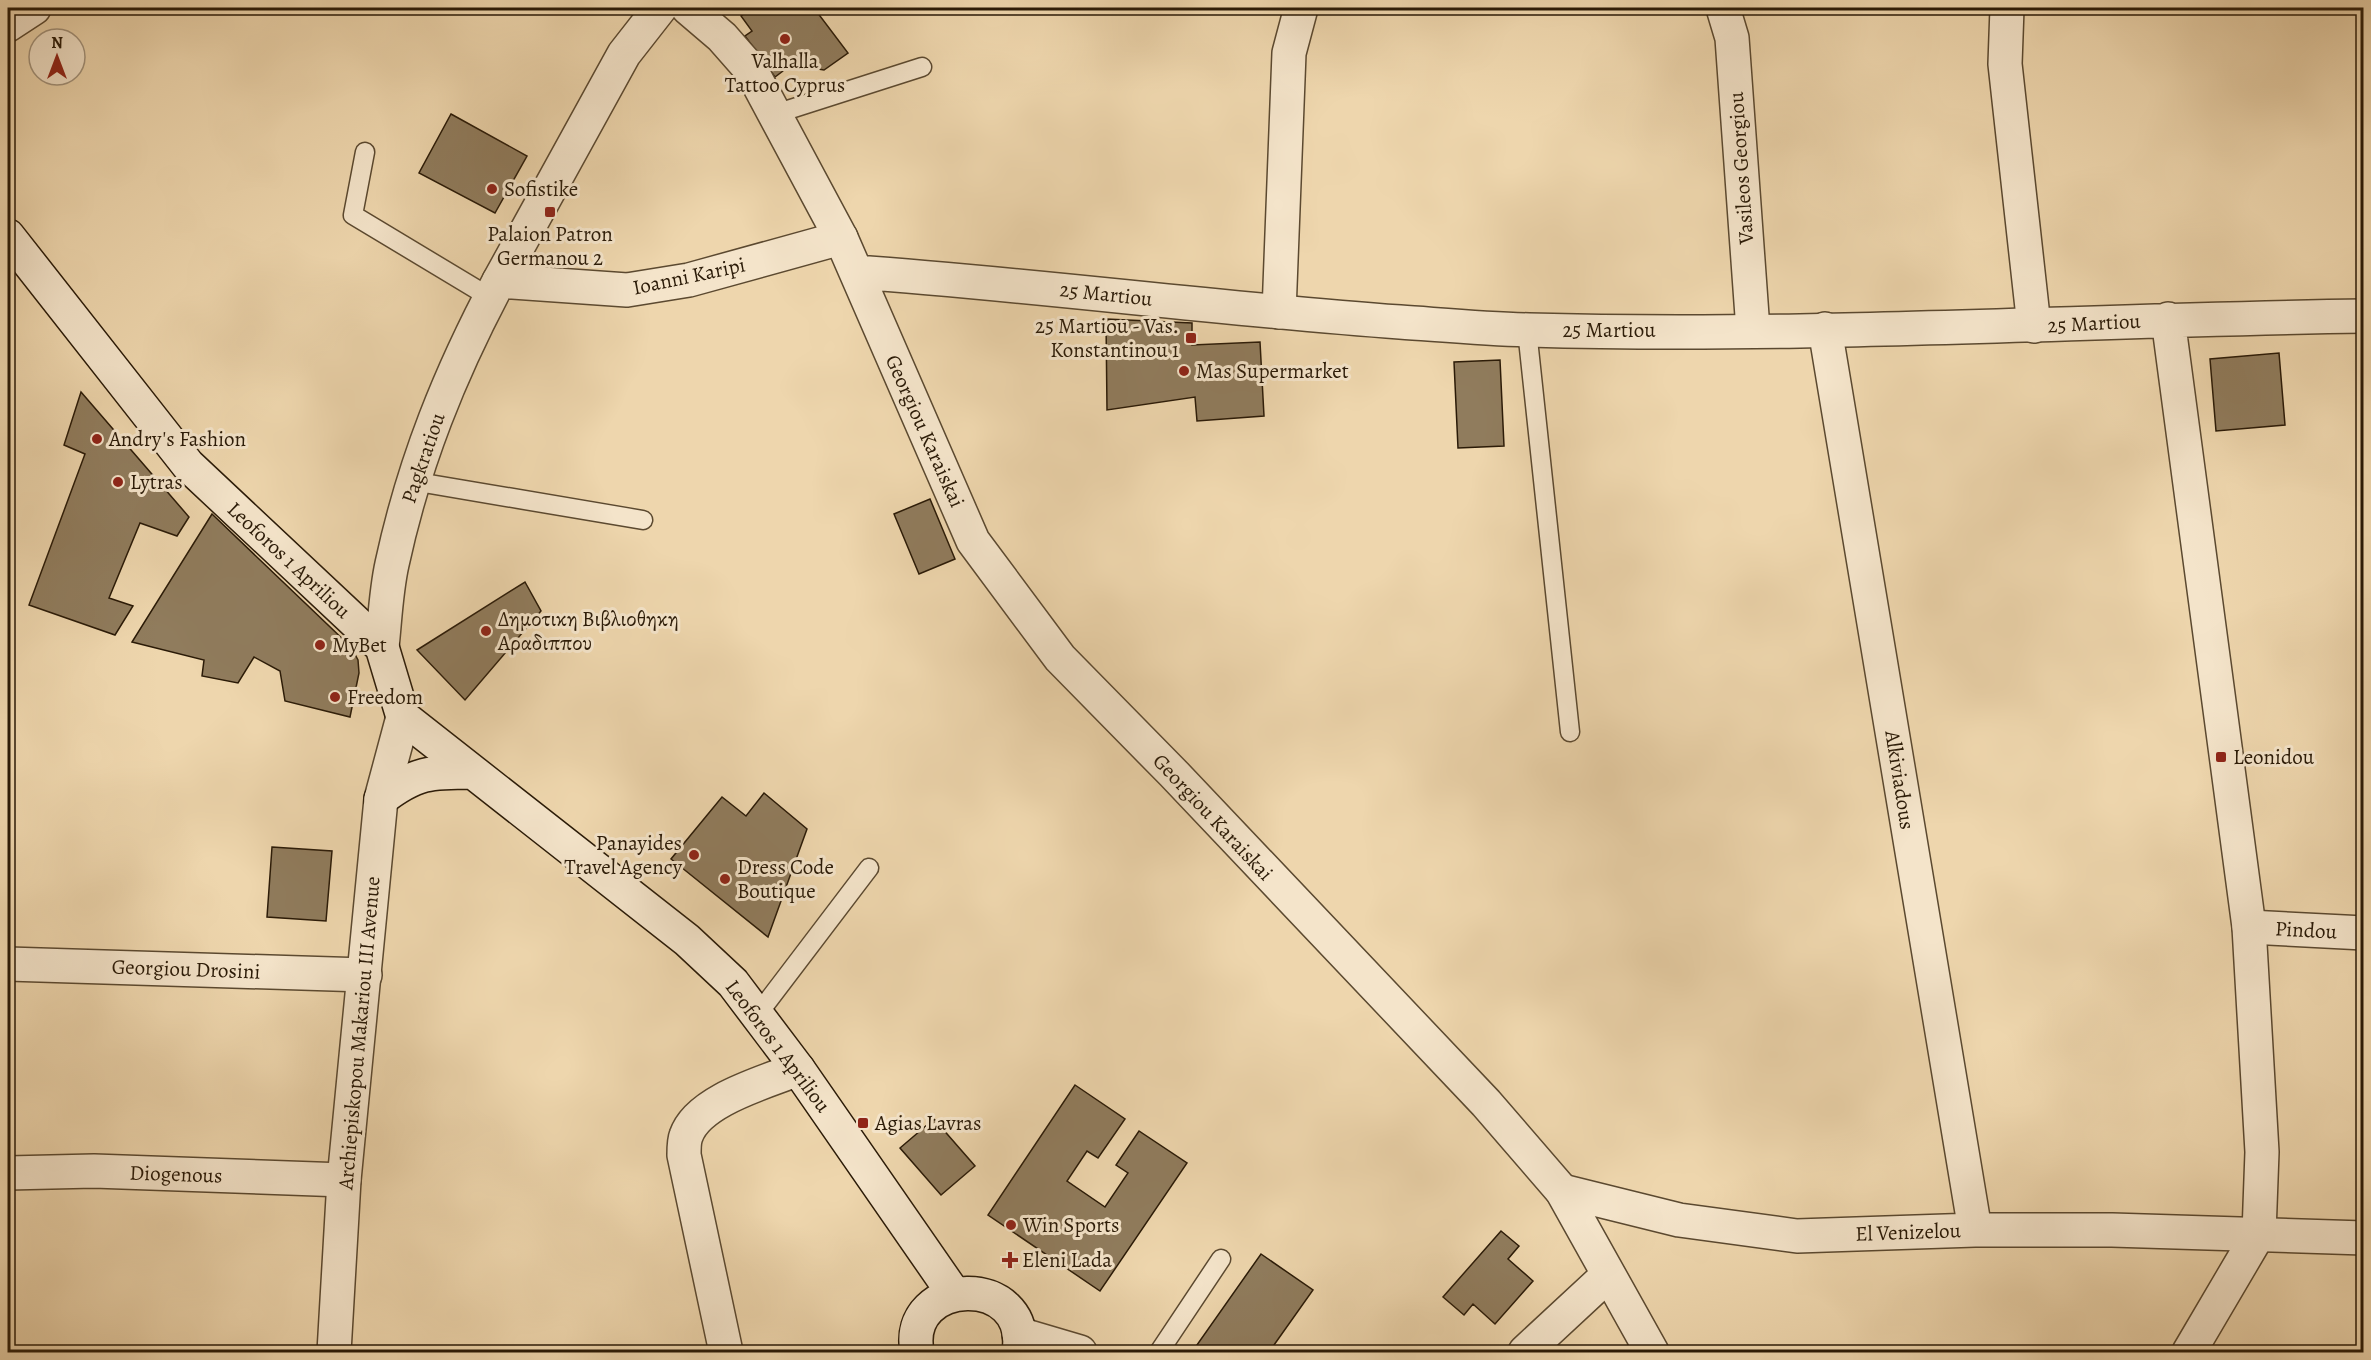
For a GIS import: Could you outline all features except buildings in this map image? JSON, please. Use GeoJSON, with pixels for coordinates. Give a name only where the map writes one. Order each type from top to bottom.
{"type":"FeatureCollection","features":[{"type":"Feature","properties":{"kind":"street"},"geometry":{"type":"LineString","coordinates":[[8,25],[34,8]]}},
{"type":"Feature","properties":{"kind":"street","name":"Pagkratiou"},"geometry":{"type":"LineString","coordinates":[[381,647],[391,567],[412,481],[455,365],[624,54],[660,8]]}},
{"type":"Feature","properties":{"kind":"street","name":"Georgiou Karaiskai"},"geometry":{"type":"LineString","coordinates":[[688,8],[722,37],[751,70],[775,114],[841,238],[973,541],[1060,658],[1173,773],[1486,1103],[1562,1191],[1652,1353]]}},
{"type":"Feature","properties":{"kind":"street"},"geometry":{"type":"LineString","coordinates":[[1279,312],[1289,53],[1301,8]]}},
{"type":"Feature","properties":{"kind":"street","name":"Vasileos Georgiou"},"geometry":{"type":"LineString","coordinates":[[1723,8],[1732,38],[1753,330]]}},
{"type":"Feature","properties":{"kind":"street"},"geometry":{"type":"LineString","coordinates":[[2007,8],[2005,64],[2034,326]]}},
{"type":"Feature","properties":{"kind":"street","name":"Leoforos 1 Apriliou"},"geometry":{"type":"LineString","coordinates":[[8,236],[188,465],[381,647],[403,717],[687,940],[733,983],[798,1069],[954,1294]]}},
{"type":"Feature","properties":{"kind":"street","name":"Ioanni Karipi"},"geometry":{"type":"LineString","coordinates":[[495,290],[627,290],[689,280],[841,238]]}},
{"type":"Feature","properties":{"kind":"street","name":"25 Martiou"},"geometry":{"type":"LineString","coordinates":[[856,272],[1027,285],[1279,312],[1527,330],[2034,326],[2168,319],[2364,316]]}},
{"type":"Feature","properties":{"kind":"street"},"geometry":{"type":"LineString","coordinates":[[2168,319],[2249,927],[2262,1152],[2259,1233],[2189,1353]]}},
{"type":"Feature","properties":{"kind":"street","name":"Alkiviadous"},"geometry":{"type":"LineString","coordinates":[[1825,329],[1975,1230]]}},
{"type":"Feature","properties":{"kind":"street","name":"Archiepiskopou Makariou III Avenue"},"geometry":{"type":"LineString","coordinates":[[334,1353],[344,1180],[381,799],[403,717]]}},
{"type":"Feature","properties":{"kind":"street"},"geometry":{"type":"LineString","coordinates":[[381,799],[405,781],[432,772],[473,772]]}},
{"type":"Feature","properties":{"kind":"street","name":"Pindou"},"geometry":{"type":"LineString","coordinates":[[2249,927],[2364,933]]}},
{"type":"Feature","properties":{"kind":"street","name":"Georgiou Drosini"},"geometry":{"type":"LineString","coordinates":[[8,964],[365,975]]}},
{"type":"Feature","properties":{"kind":"street"},"geometry":{"type":"LineString","coordinates":[[726,1353],[684,1155],[686,1136],[695,1121],[713,1105],[798,1069]]}},
{"type":"Feature","properties":{"kind":"street","name":"Diogenous"},"geometry":{"type":"LineString","coordinates":[[8,1173],[94,1171],[344,1180]]}},
{"type":"Feature","properties":{"kind":"street","name":"El Venizelou"},"geometry":{"type":"LineString","coordinates":[[1562,1191],[1679,1220],[1797,1236],[1975,1230],[2259,1233],[2364,1238]]}},
{"type":"Feature","properties":{"kind":"street"},"geometry":{"type":"LineString","coordinates":[[1525,1353],[1608,1275]]}},
{"type":"Feature","properties":{"kind":"street"},"geometry":{"type":"LineString","coordinates":[[917,1353],[915,1343],[926,1312],[938,1301],[954,1294],[970,1292],[987,1295],[1002,1304],[1013,1317],[1019,1343],[1080,1353]]}},
{"type":"Feature","properties":{"kind":"lane"},"geometry":{"type":"LineString","coordinates":[[775,114],[922,67]]}},
{"type":"Feature","properties":{"kind":"lane"},"geometry":{"type":"LineString","coordinates":[[365,152],[354,215],[495,290]]}},
{"type":"Feature","properties":{"kind":"lane"},"geometry":{"type":"LineString","coordinates":[[1527,330],[1570,732]]}},
{"type":"Feature","properties":{"kind":"lane"},"geometry":{"type":"LineString","coordinates":[[412,481],[643,520]]}},
{"type":"Feature","properties":{"kind":"lane"},"geometry":{"type":"LineString","coordinates":[[758,1014],[869,868]]}},
{"type":"Feature","properties":{"kind":"lane"},"geometry":{"type":"LineString","coordinates":[[1159,1353],[1221,1259]]}},
{"type":"Feature","properties":{"kind":"place","name":"Valhalla Tattoo Cyprus"},"geometry":{"type":"Point","coordinates":[785,39]}},
{"type":"Feature","properties":{"kind":"place","name":"Sofistike"},"geometry":{"type":"Point","coordinates":[492,189]}},
{"type":"Feature","properties":{"kind":"place","name":"Palaion Patron Germanou 2"},"geometry":{"type":"Point","coordinates":[550,212]}},
{"type":"Feature","properties":{"kind":"place","name":"25 Martiou - Vas. Konstantinou 1"},"geometry":{"type":"Point","coordinates":[1191,338]}},
{"type":"Feature","properties":{"kind":"place","name":"Mas Supermarket"},"geometry":{"type":"Point","coordinates":[1184,371]}},
{"type":"Feature","properties":{"kind":"place","name":"Andry's Fashion"},"geometry":{"type":"Point","coordinates":[97,439]}},
{"type":"Feature","properties":{"kind":"place","name":"Lytras"},"geometry":{"type":"Point","coordinates":[118,482]}},
{"type":"Feature","properties":{"kind":"place","name":"Δημοτικη Βιβλιοθηκη Αραδιππου"},"geometry":{"type":"Point","coordinates":[486,631]}},
{"type":"Feature","properties":{"kind":"place","name":"MyBet"},"geometry":{"type":"Point","coordinates":[320,645]}},
{"type":"Feature","properties":{"kind":"place","name":"Freedom"},"geometry":{"type":"Point","coordinates":[335,697]}},
{"type":"Feature","properties":{"kind":"place","name":"Leonidou"},"geometry":{"type":"Point","coordinates":[2221,757]}},
{"type":"Feature","properties":{"kind":"place","name":"Panayides Travel Agency"},"geometry":{"type":"Point","coordinates":[694,855]}},
{"type":"Feature","properties":{"kind":"place","name":"Dress Code Boutique"},"geometry":{"type":"Point","coordinates":[725,879]}},
{"type":"Feature","properties":{"kind":"place","name":"Agias Lavras"},"geometry":{"type":"Point","coordinates":[863,1123]}},
{"type":"Feature","properties":{"kind":"place","name":"Win Sports"},"geometry":{"type":"Point","coordinates":[1011,1225]}},
{"type":"Feature","properties":{"kind":"place","name":"Eleni Lada"},"geometry":{"type":"Point","coordinates":[1010,1260]}}]}
